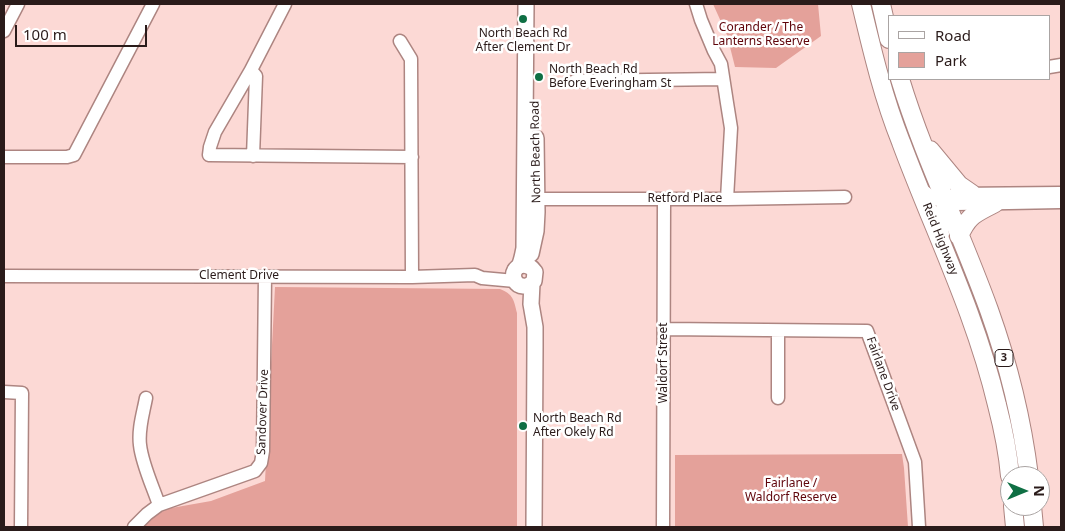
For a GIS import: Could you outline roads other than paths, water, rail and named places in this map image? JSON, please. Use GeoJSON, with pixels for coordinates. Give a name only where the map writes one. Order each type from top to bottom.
{"type":"FeatureCollection","features":[{"type":"Feature","properties":{"kind":"highway","name":"Reid Highway"},"geometry":{"type":"LineString","coordinates":[[861,4],[881,84],[900,141],[945,250],[982,350],[1000,420],[1008,466]]}},
{"type":"Feature","properties":{"kind":"highway"},"geometry":{"type":"LineString","coordinates":[[881,4],[888,35]]}},
{"type":"Feature","properties":{"kind":"highway","name":"Reid Highway"},"geometry":{"type":"LineString","coordinates":[[900,80],[918,136],[953,200],[959,236],[989,310],[1013,388],[1028,466]]}},
{"type":"Feature","properties":{"kind":"highway"},"geometry":{"type":"LineString","coordinates":[[918,136],[959,185],[953,200]]}},
{"type":"Feature","properties":{"kind":"highway"},"geometry":{"type":"LineString","coordinates":[[959,236],[968,219],[995,203]]}},
{"type":"Feature","properties":{"kind":"main road","name":"North Beach Road"},"geometry":{"type":"LineString","coordinates":[[526,4],[531,199]]}},
{"type":"Feature","properties":{"kind":"main road","name":"North Beach Road"},"geometry":{"type":"LineString","coordinates":[[526,527],[523,275],[524,248],[536,161],[536,4]]}},
{"type":"Feature","properties":{"kind":"main road","name":"North Beach Road"},"geometry":{"type":"LineString","coordinates":[[523,275],[535,327],[534,527]]}},
{"type":"Feature","properties":{"kind":"street"},"geometry":{"type":"LineString","coordinates":[[4,31],[18,4]]}},
{"type":"Feature","properties":{"kind":"street"},"geometry":{"type":"LineString","coordinates":[[4,158],[67,157],[74,155],[153,4]]}},
{"type":"Feature","properties":{"kind":"street"},"geometry":{"type":"LineString","coordinates":[[285,4],[251,70],[215,132],[209,155],[412,158]]}},
{"type":"Feature","properties":{"kind":"street"},"geometry":{"type":"LineString","coordinates":[[696,4],[701,20],[721,64],[724,79],[731,128],[727,199]]}},
{"type":"Feature","properties":{"kind":"street"},"geometry":{"type":"LineString","coordinates":[[400,41],[411,59],[412,277]]}},
{"type":"Feature","properties":{"kind":"street"},"geometry":{"type":"LineString","coordinates":[[251,70],[256,76],[253,156]]}},
{"type":"Feature","properties":{"kind":"street"},"geometry":{"type":"LineString","coordinates":[[575,81],[724,79]]}},
{"type":"Feature","properties":{"kind":"street"},"geometry":{"type":"LineString","coordinates":[[918,184],[933,198],[995,203],[1061,202]]}},
{"type":"Feature","properties":{"kind":"street"},"geometry":{"type":"LineString","coordinates":[[945,250],[940,218],[941,210],[953,200],[1061,193]]}},
{"type":"Feature","properties":{"kind":"street","name":"Retford Place"},"geometry":{"type":"LineString","coordinates":[[531,199],[845,197]]}},
{"type":"Feature","properties":{"kind":"street","name":"Waldorf Street"},"geometry":{"type":"LineString","coordinates":[[663,527],[664,199]]}},
{"type":"Feature","properties":{"kind":"street","name":"Clement Drive"},"geometry":{"type":"LineString","coordinates":[[4,276],[412,277],[475,275],[482,278],[523,275]]}},
{"type":"Feature","properties":{"kind":"street","name":"Sandover Drive"},"geometry":{"type":"LineString","coordinates":[[134,527],[159,505],[255,471],[261,463],[266,276]]}},
{"type":"Feature","properties":{"kind":"street","name":"Fairlane Drive"},"geometry":{"type":"LineString","coordinates":[[664,329],[867,331],[915,462],[919,527]]}},
{"type":"Feature","properties":{"kind":"street"},"geometry":{"type":"LineString","coordinates":[[778,331],[778,398]]}},
{"type":"Feature","properties":{"kind":"street"},"geometry":{"type":"LineString","coordinates":[[4,392],[22,392],[21,527]]}},
{"type":"Feature","properties":{"kind":"street"},"geometry":{"type":"LineString","coordinates":[[146,398],[140,422],[140,445],[159,505]]}},
{"type":"Feature","properties":{"kind":"place","name":"North Beach Rd After Clement Dr"},"geometry":{"type":"Point","coordinates":[523,19]}},
{"type":"Feature","properties":{"kind":"place","name":"North Beach Rd Before Everingham St"},"geometry":{"type":"Point","coordinates":[539,77]}},
{"type":"Feature","properties":{"kind":"place","name":"North Beach Rd After Okely Rd"},"geometry":{"type":"Point","coordinates":[523,426]}},
{"type":"Feature","properties":{"kind":"park label","name":"Corander / The Lanterns Reserve"},"geometry":{"type":"Point","coordinates":[761,35]}},
{"type":"Feature","properties":{"kind":"park label","name":"Fairlane / Waldorf Reserve"},"geometry":{"type":"Point","coordinates":[791,491]}}]}
